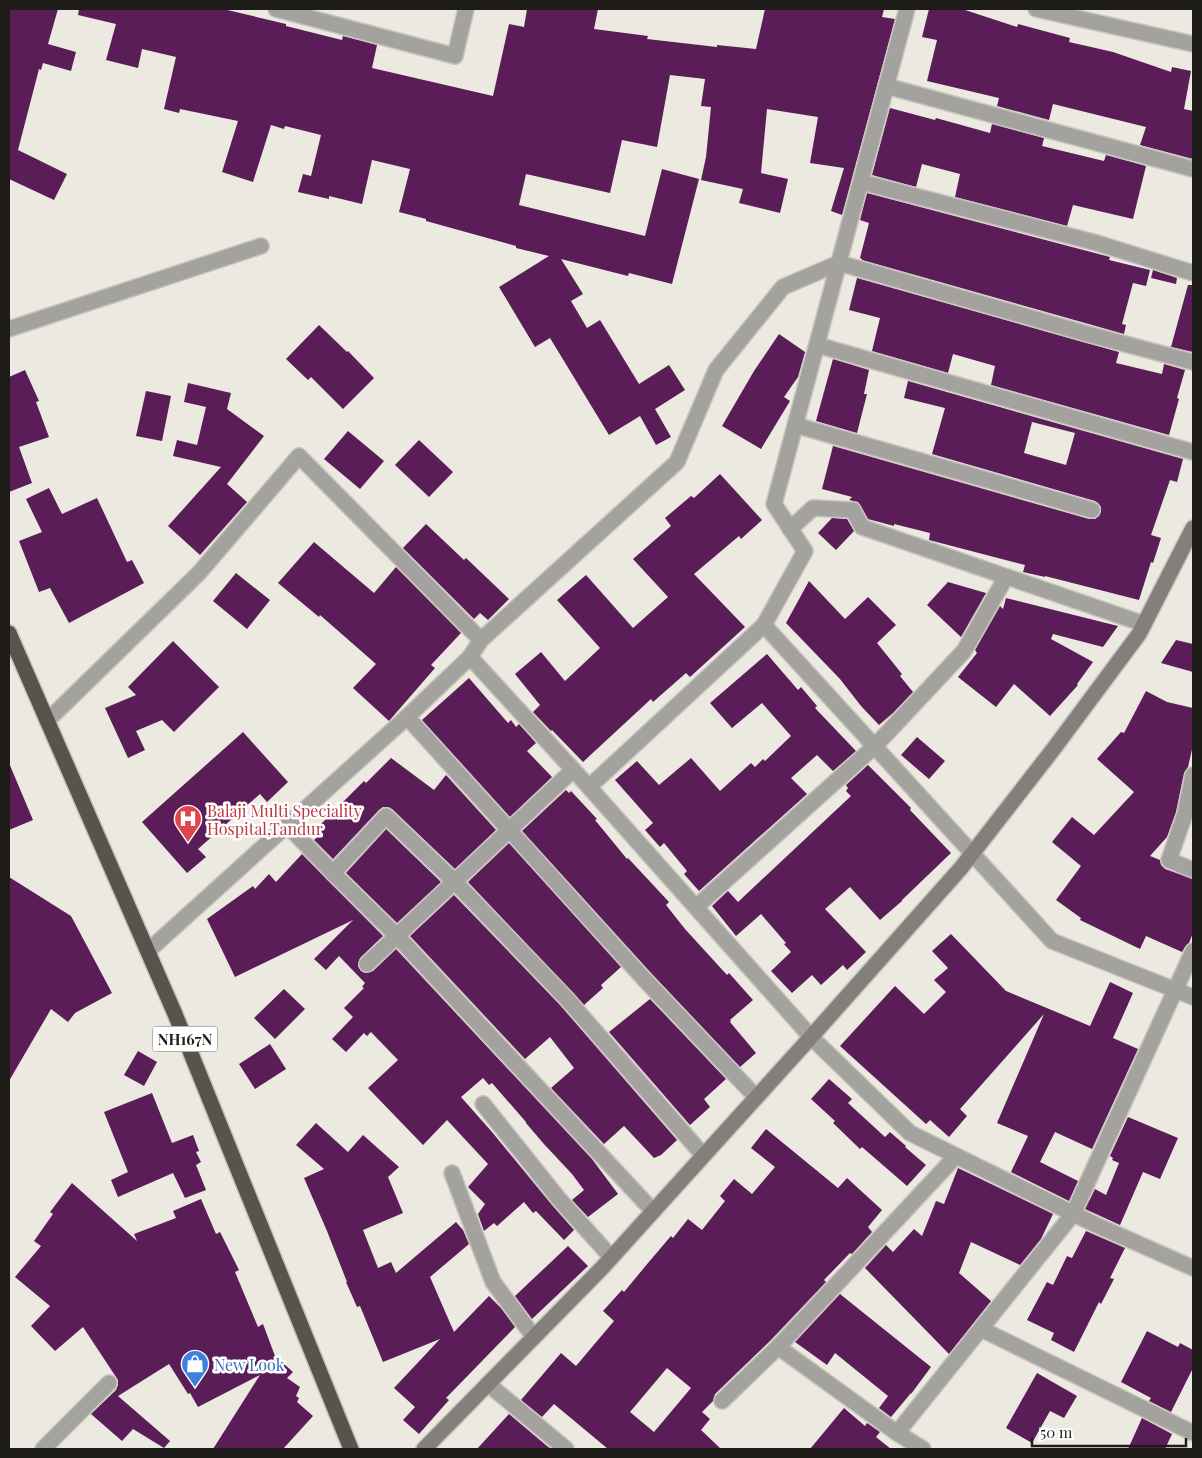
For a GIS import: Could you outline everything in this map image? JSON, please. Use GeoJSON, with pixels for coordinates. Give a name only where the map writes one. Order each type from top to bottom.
{"type":"FeatureCollection","features":[{"type":"Feature","properties":{"kind":"highway","name":"NH167N"},"geometry":{"type":"LineString","coordinates":[[9,632],[175,1014],[351,1449]]}},
{"type":"Feature","properties":{"kind":"street"},"geometry":{"type":"LineString","coordinates":[[276,9],[455,56],[466,9]]}},
{"type":"Feature","properties":{"kind":"street"},"geometry":{"type":"LineString","coordinates":[[589,788],[764,625],[805,551],[774,504],[907,9]]}},
{"type":"Feature","properties":{"kind":"street"},"geometry":{"type":"LineString","coordinates":[[1045,10],[1193,44]]}},
{"type":"Feature","properties":{"kind":"street"},"geometry":{"type":"LineString","coordinates":[[886,86],[1193,169]]}},
{"type":"Feature","properties":{"kind":"street"},"geometry":{"type":"LineString","coordinates":[[861,182],[1097,243],[1193,273]]}},
{"type":"Feature","properties":{"kind":"street"},"geometry":{"type":"LineString","coordinates":[[9,329],[261,246]]}},
{"type":"Feature","properties":{"kind":"street"},"geometry":{"type":"LineString","coordinates":[[148,951],[408,717],[470,657],[481,640],[677,462],[716,370],[784,287],[839,263],[1193,362]]}},
{"type":"Feature","properties":{"kind":"street"},"geometry":{"type":"LineString","coordinates":[[817,345],[1193,452]]}},
{"type":"Feature","properties":{"kind":"street"},"geometry":{"type":"LineString","coordinates":[[796,425],[1092,510]]}},
{"type":"Feature","properties":{"kind":"street"},"geometry":{"type":"LineString","coordinates":[[47,721],[199,573],[299,456],[481,640]]}},
{"type":"Feature","properties":{"kind":"street"},"geometry":{"type":"LineString","coordinates":[[790,529],[813,508],[853,510],[862,527],[1144,624]]}},
{"type":"Feature","properties":{"kind":"street"},"geometry":{"type":"LineString","coordinates":[[424,1449],[611,1257],[811,1037],[961,868],[1139,634],[1193,528]]}},
{"type":"Feature","properties":{"kind":"street"},"geometry":{"type":"LineString","coordinates":[[696,907],[875,746],[964,650],[1006,577]]}},
{"type":"Feature","properties":{"kind":"street"},"geometry":{"type":"LineString","coordinates":[[764,625],[1052,941],[1193,997]]}},
{"type":"Feature","properties":{"kind":"street"},"geometry":{"type":"LineString","coordinates":[[470,657],[811,1037],[910,1133],[1073,1214],[1193,1268]]}},
{"type":"Feature","properties":{"kind":"street"},"geometry":{"type":"LineString","coordinates":[[408,717],[644,979],[756,1097]]}},
{"type":"Feature","properties":{"kind":"street"},"geometry":{"type":"LineString","coordinates":[[367,964],[573,770]]}},
{"type":"Feature","properties":{"kind":"street"},"geometry":{"type":"LineString","coordinates":[[1193,775],[1189,815],[1169,860],[1193,870]]}},
{"type":"Feature","properties":{"kind":"street"},"geometry":{"type":"LineString","coordinates":[[332,873],[386,816],[455,882],[567,998],[704,1155]]}},
{"type":"Feature","properties":{"kind":"street"},"geometry":{"type":"LineString","coordinates":[[287,825],[332,873],[397,936],[653,1210]]}},
{"type":"Feature","properties":{"kind":"street"},"geometry":{"type":"LineString","coordinates":[[897,1433],[1073,1214],[1193,951]]}},
{"type":"Feature","properties":{"kind":"street"},"geometry":{"type":"LineString","coordinates":[[483,1104],[559,1199],[611,1257]]}},
{"type":"Feature","properties":{"kind":"street"},"geometry":{"type":"LineString","coordinates":[[722,1401],[778,1347],[956,1156]]}},
{"type":"Feature","properties":{"kind":"street"},"geometry":{"type":"LineString","coordinates":[[452,1173],[493,1282],[534,1337]]}},
{"type":"Feature","properties":{"kind":"street"},"geometry":{"type":"LineString","coordinates":[[981,1329],[1193,1433]]}},
{"type":"Feature","properties":{"kind":"street"},"geometry":{"type":"LineString","coordinates":[[778,1347],[897,1433],[923,1449]]}},
{"type":"Feature","properties":{"kind":"street"},"geometry":{"type":"LineString","coordinates":[[43,1449],[109,1384]]}},
{"type":"Feature","properties":{"kind":"street"},"geometry":{"type":"LineString","coordinates":[[488,1384],[566,1449]]}},
{"type":"Feature","properties":{"kind":"building"},"geometry":{"type":"Polygon","coordinates":[[[9,9],[58,9],[48,44],[76,52],[71,71],[43,63],[41,70],[39,69],[18,150],[67,174],[54,200],[9,179],[9,9]]]}},
{"type":"Feature","properties":{"kind":"building"},"geometry":{"type":"Polygon","coordinates":[[[79,9],[223,9],[342,40],[343,36],[377,45],[372,68],[493,96],[509,24],[524,27],[527,9],[598,9],[594,29],[648,36],[647,39],[717,47],[717,45],[756,49],[765,9],[884,9],[882,17],[895,19],[842,215],[831,211],[844,168],[810,163],[818,117],[767,109],[761,173],[788,179],[780,213],[739,203],[743,189],[701,180],[706,157],[711,107],[701,106],[705,79],[670,75],[657,147],[622,140],[610,193],[526,174],[519,205],[645,236],[662,169],[699,179],[672,284],[629,273],[628,276],[561,259],[583,294],[571,301],[587,328],[600,320],[639,384],[669,365],[685,390],[655,409],[671,437],[656,445],[640,416],[609,435],[550,338],[535,347],[499,287],[549,256],[516,248],[516,246],[399,212],[410,169],[372,160],[362,204],[329,196],[329,199],[298,192],[303,174],[311,176],[321,135],[285,126],[284,129],[271,125],[253,182],[222,172],[238,121],[180,109],[179,113],[164,109],[176,57],[142,49],[138,68],[106,60],[116,24],[78,15],[79,9]]]}},
{"type":"Feature","properties":{"kind":"building"},"geometry":{"type":"Polygon","coordinates":[[[929,9],[962,9],[1017,27],[1018,24],[1070,38],[1069,42],[1113,52],[1171,72],[1172,67],[1191,71],[1184,109],[1193,111],[1193,159],[1140,145],[1146,127],[1053,104],[1049,120],[997,106],[999,98],[927,81],[937,40],[922,37],[929,9]]]}},
{"type":"Feature","properties":{"kind":"building"},"geometry":{"type":"Polygon","coordinates":[[[890,108],[990,133],[992,124],[1044,138],[1042,146],[1104,161],[1106,155],[1146,166],[1133,219],[1073,205],[1067,226],[955,197],[960,174],[922,164],[916,187],[872,175],[890,108]]]}},
{"type":"Feature","properties":{"kind":"building"},"geometry":{"type":"Polygon","coordinates":[[[867,193],[1110,257],[1109,260],[1150,270],[1146,286],[1133,283],[1122,324],[1126,325],[1124,334],[862,260],[860,258],[869,223],[860,220],[867,193]]]}},
{"type":"Feature","properties":{"kind":"building"},"geometry":{"type":"Polygon","coordinates":[[[1153,270],[1177,278],[1176,284],[1151,278],[1153,270]]]}},
{"type":"Feature","properties":{"kind":"building"},"geometry":{"type":"Polygon","coordinates":[[[857,278],[1119,352],[1116,363],[1162,374],[1164,364],[1185,370],[1169,435],[991,385],[995,366],[953,354],[948,373],[872,351],[880,318],[849,310],[857,278]]]}},
{"type":"Feature","properties":{"kind":"building"},"geometry":{"type":"Polygon","coordinates":[[[1188,285],[1193,285],[1193,352],[1171,347],[1188,285]]]}},
{"type":"Feature","properties":{"kind":"building"},"geometry":{"type":"Polygon","coordinates":[[[319,325],[374,378],[343,409],[311,377],[308,380],[286,359],[319,325]]]}},
{"type":"Feature","properties":{"kind":"building"},"geometry":{"type":"Polygon","coordinates":[[[779,334],[805,352],[798,377],[784,397],[790,401],[761,449],[722,426],[754,371],[779,334]]]}},
{"type":"Feature","properties":{"kind":"building"},"geometry":{"type":"Polygon","coordinates":[[[833,359],[869,370],[864,394],[867,394],[857,433],[816,421],[833,359]]]}},
{"type":"Feature","properties":{"kind":"building"},"geometry":{"type":"Polygon","coordinates":[[[25,370],[39,401],[36,402],[49,437],[19,447],[32,483],[9,492],[9,377],[25,370]]]}},
{"type":"Feature","properties":{"kind":"building"},"geometry":{"type":"Polygon","coordinates":[[[908,381],[1183,459],[1177,482],[1170,480],[1151,535],[1161,538],[1139,600],[1023,572],[1025,565],[929,540],[930,533],[868,519],[858,502],[849,500],[852,497],[822,489],[833,446],[1089,519],[1095,519],[1099,516],[1101,507],[1095,501],[932,454],[945,408],[904,398],[908,381]],[[1032,422],[1024,453],[1066,465],[1075,433],[1032,422]]]}},
{"type":"Feature","properties":{"kind":"building"},"geometry":{"type":"Polygon","coordinates":[[[188,383],[231,393],[227,409],[264,436],[227,484],[247,502],[200,555],[168,526],[221,467],[173,456],[177,440],[197,445],[206,407],[184,402],[188,383]]]}},
{"type":"Feature","properties":{"kind":"building"},"geometry":{"type":"Polygon","coordinates":[[[146,391],[171,396],[162,441],[136,436],[146,391]]]}},
{"type":"Feature","properties":{"kind":"building"},"geometry":{"type":"Polygon","coordinates":[[[348,431],[384,461],[360,489],[324,459],[348,431]]]}},
{"type":"Feature","properties":{"kind":"building"},"geometry":{"type":"Polygon","coordinates":[[[419,440],[453,472],[429,497],[395,465],[419,440]]]}},
{"type":"Feature","properties":{"kind":"building"},"geometry":{"type":"Polygon","coordinates":[[[720,474],[762,520],[741,539],[739,536],[694,574],[745,627],[690,677],[686,673],[653,702],[651,699],[583,762],[533,712],[540,705],[515,674],[541,652],[565,681],[600,648],[557,600],[586,575],[633,628],[668,597],[633,559],[671,526],[665,518],[691,496],[694,498],[720,474]]]}},
{"type":"Feature","properties":{"kind":"building"},"geometry":{"type":"Polygon","coordinates":[[[49,488],[62,514],[97,498],[127,562],[132,560],[144,583],[69,623],[50,588],[39,592],[19,541],[42,532],[26,499],[49,488]]]}},
{"type":"Feature","properties":{"kind":"building"},"geometry":{"type":"Polygon","coordinates":[[[832,518],[847,519],[854,531],[836,550],[818,533],[832,518]]]}},
{"type":"Feature","properties":{"kind":"building"},"geometry":{"type":"Polygon","coordinates":[[[426,524],[464,560],[466,558],[509,599],[488,620],[480,613],[474,619],[403,548],[426,524]]]}},
{"type":"Feature","properties":{"kind":"building"},"geometry":{"type":"Polygon","coordinates":[[[314,542],[374,593],[396,567],[461,633],[431,665],[435,668],[389,721],[353,688],[376,664],[320,615],[319,617],[278,583],[314,542]]]}},
{"type":"Feature","properties":{"kind":"building"},"geometry":{"type":"Polygon","coordinates":[[[236,573],[270,600],[247,629],[213,601],[236,573]]]}},
{"type":"Feature","properties":{"kind":"building"},"geometry":{"type":"Polygon","coordinates":[[[809,581],[845,619],[868,597],[896,625],[877,643],[902,674],[900,676],[913,692],[879,725],[840,679],[786,623],[809,581]]]}},
{"type":"Feature","properties":{"kind":"building"},"geometry":{"type":"Polygon","coordinates":[[[948,582],[986,593],[961,637],[927,605],[948,582]]]}},
{"type":"Feature","properties":{"kind":"building"},"geometry":{"type":"Polygon","coordinates":[[[1006,598],[1118,626],[1103,647],[1053,634],[1051,639],[1093,662],[1078,685],[1050,716],[1014,684],[996,707],[958,677],[977,653],[975,650],[1000,606],[1003,609],[1006,598]]]}},
{"type":"Feature","properties":{"kind":"building"},"geometry":{"type":"Polygon","coordinates":[[[1176,640],[1193,644],[1193,672],[1161,663],[1176,640]]]}},
{"type":"Feature","properties":{"kind":"building"},"geometry":{"type":"Polygon","coordinates":[[[173,641],[219,687],[174,732],[162,720],[136,731],[145,750],[128,758],[105,708],[136,695],[128,687],[173,641]]]}},
{"type":"Feature","properties":{"kind":"building"},"geometry":{"type":"Polygon","coordinates":[[[767,654],[798,690],[801,687],[817,706],[815,708],[856,751],[833,771],[817,755],[791,778],[807,794],[699,891],[684,874],[687,871],[664,843],[660,847],[645,830],[653,823],[615,780],[637,761],[659,785],[691,758],[720,791],[751,763],[755,767],[763,759],[765,761],[791,736],[762,703],[732,728],[710,703],[767,654]]]}},
{"type":"Feature","properties":{"kind":"building"},"geometry":{"type":"Polygon","coordinates":[[[469,678],[508,723],[511,720],[516,727],[519,724],[536,743],[527,751],[552,777],[510,817],[422,720],[469,678]]]}},
{"type":"Feature","properties":{"kind":"building"},"geometry":{"type":"Polygon","coordinates":[[[1146,691],[1167,702],[1193,708],[1193,745],[1188,767],[1184,773],[1176,812],[1167,837],[1150,856],[1160,860],[1161,865],[1165,869],[1193,879],[1193,933],[1189,943],[1182,952],[1146,936],[1140,949],[1080,920],[1081,918],[1056,900],[1081,866],[1052,842],[1072,817],[1094,835],[1134,792],[1097,759],[1121,732],[1124,733],[1146,691]]]}},
{"type":"Feature","properties":{"kind":"building"},"geometry":{"type":"Polygon","coordinates":[[[243,732],[288,782],[267,802],[260,794],[198,849],[206,857],[187,873],[142,822],[243,732]]]}},
{"type":"Feature","properties":{"kind":"building"},"geometry":{"type":"Polygon","coordinates":[[[917,737],[945,761],[929,779],[901,755],[917,737]]]}},
{"type":"Feature","properties":{"kind":"building"},"geometry":{"type":"Polygon","coordinates":[[[391,758],[434,790],[446,775],[496,830],[455,869],[388,807],[383,807],[379,810],[333,859],[314,840],[320,834],[315,830],[364,781],[366,783],[391,758]]]}},
{"type":"Feature","properties":{"kind":"building"},"geometry":{"type":"Polygon","coordinates":[[[9,763],[33,820],[9,830],[9,763]]]}},
{"type":"Feature","properties":{"kind":"building"},"geometry":{"type":"Polygon","coordinates":[[[868,765],[911,808],[910,810],[951,853],[880,920],[850,887],[825,909],[866,952],[847,970],[843,965],[821,985],[812,975],[792,993],[771,971],[791,952],[784,944],[786,943],[761,914],[736,936],[712,906],[728,891],[738,902],[851,796],[846,791],[848,788],[846,785],[868,765]]]}},
{"type":"Feature","properties":{"kind":"building"},"geometry":{"type":"Polygon","coordinates":[[[566,790],[569,793],[571,791],[597,819],[595,820],[627,859],[669,902],[666,905],[685,929],[753,1000],[730,1020],[756,1053],[740,1067],[651,973],[522,831],[566,790]]]}},
{"type":"Feature","properties":{"kind":"building"},"geometry":{"type":"Polygon","coordinates":[[[386,829],[441,882],[397,923],[346,873],[386,829]]]}},
{"type":"Feature","properties":{"kind":"building"},"geometry":{"type":"Polygon","coordinates":[[[509,843],[621,967],[601,985],[603,988],[584,1005],[468,882],[509,843]]]}},
{"type":"Feature","properties":{"kind":"building"},"geometry":{"type":"Polygon","coordinates":[[[302,854],[383,936],[360,958],[358,966],[361,971],[365,973],[373,971],[396,949],[592,1159],[618,1194],[588,1217],[572,1200],[584,1190],[572,1174],[492,1083],[489,1085],[483,1078],[461,1097],[574,1230],[564,1240],[536,1211],[533,1213],[524,1202],[497,1226],[494,1223],[484,1231],[478,1214],[485,1204],[468,1187],[488,1164],[447,1120],[423,1145],[368,1088],[398,1060],[371,1032],[367,1036],[364,1033],[346,1052],[332,1039],[353,1017],[344,1008],[364,988],[362,987],[365,983],[339,956],[326,970],[314,959],[353,920],[235,977],[207,919],[253,886],[255,889],[269,874],[276,882],[302,854]]]}},
{"type":"Feature","properties":{"kind":"building"},"geometry":{"type":"Polygon","coordinates":[[[9,877],[71,916],[112,993],[75,1013],[68,1022],[51,1009],[9,1081],[9,877]]]}},
{"type":"Feature","properties":{"kind":"building"},"geometry":{"type":"Polygon","coordinates":[[[454,895],[560,1005],[677,1140],[661,1155],[654,1158],[624,1126],[604,1144],[551,1088],[574,1068],[550,1037],[525,1059],[410,936],[454,895]]]}},
{"type":"Feature","properties":{"kind":"building"},"geometry":{"type":"Polygon","coordinates":[[[951,934],[1006,991],[1090,1026],[1110,982],[1133,993],[1113,1038],[1138,1049],[1092,1149],[1055,1132],[1040,1162],[1078,1181],[1069,1201],[1011,1172],[1028,1136],[997,1123],[1044,1014],[960,1109],[967,1116],[949,1137],[930,1120],[926,1124],[840,1046],[895,986],[924,1014],[946,992],[934,980],[948,968],[932,951],[951,934]]]}},
{"type":"Feature","properties":{"kind":"building"},"geometry":{"type":"Polygon","coordinates":[[[284,989],[305,1009],[275,1039],[254,1018],[284,989]]]}},
{"type":"Feature","properties":{"kind":"building"},"geometry":{"type":"Polygon","coordinates":[[[650,999],[726,1079],[704,1099],[710,1107],[690,1125],[609,1032],[650,999]]]}},
{"type":"Feature","properties":{"kind":"building"},"geometry":{"type":"Polygon","coordinates":[[[270,1044],[286,1069],[255,1089],[239,1064],[270,1044]]]}},
{"type":"Feature","properties":{"kind":"building"},"geometry":{"type":"Polygon","coordinates":[[[138,1051],[157,1062],[144,1086],[124,1075],[138,1051]]]}},
{"type":"Feature","properties":{"kind":"building"},"geometry":{"type":"Polygon","coordinates":[[[829,1079],[852,1099],[848,1103],[885,1137],[890,1132],[926,1165],[907,1186],[862,1147],[860,1149],[833,1123],[835,1121],[811,1099],[829,1079]]]}},
{"type":"Feature","properties":{"kind":"building"},"geometry":{"type":"Polygon","coordinates":[[[152,1093],[172,1143],[193,1135],[199,1151],[196,1152],[201,1162],[196,1165],[206,1190],[185,1198],[173,1173],[118,1197],[111,1180],[128,1172],[104,1112],[152,1093]]]}},
{"type":"Feature","properties":{"kind":"building"},"geometry":{"type":"Polygon","coordinates":[[[1128,1117],[1178,1138],[1160,1179],[1143,1172],[1120,1225],[1085,1209],[1095,1189],[1106,1195],[1119,1163],[1112,1160],[1113,1158],[1110,1156],[1128,1117]]]}},
{"type":"Feature","properties":{"kind":"building"},"geometry":{"type":"Polygon","coordinates":[[[316,1123],[348,1152],[363,1135],[399,1167],[388,1177],[403,1213],[363,1230],[378,1268],[391,1262],[396,1273],[456,1222],[463,1230],[469,1244],[430,1277],[454,1332],[489,1296],[515,1327],[446,1398],[449,1400],[419,1434],[403,1420],[415,1407],[394,1388],[440,1339],[383,1362],[360,1306],[357,1307],[346,1282],[304,1178],[324,1169],[296,1145],[316,1123]]]}},
{"type":"Feature","properties":{"kind":"building"},"geometry":{"type":"Polygon","coordinates":[[[766,1129],[838,1188],[847,1178],[882,1210],[868,1227],[872,1232],[824,1280],[826,1282],[771,1340],[715,1394],[713,1401],[702,1412],[710,1419],[701,1430],[721,1449],[608,1449],[554,1404],[542,1417],[521,1400],[561,1353],[576,1366],[614,1321],[603,1311],[622,1290],[624,1292],[671,1236],[673,1238],[688,1219],[702,1230],[725,1201],[720,1196],[734,1179],[752,1194],[775,1167],[751,1148],[766,1129]],[[667,1368],[630,1412],[654,1432],[691,1388],[667,1368]]]}},
{"type":"Feature","properties":{"kind":"building"},"geometry":{"type":"Polygon","coordinates":[[[958,1168],[1053,1214],[1041,1239],[1020,1265],[971,1242],[959,1273],[991,1301],[949,1354],[865,1268],[886,1245],[893,1252],[914,1229],[922,1236],[936,1201],[944,1204],[958,1168]]]}},
{"type":"Feature","properties":{"kind":"building"},"geometry":{"type":"Polygon","coordinates":[[[72,1183],[137,1241],[134,1234],[176,1218],[173,1211],[201,1199],[216,1234],[220,1232],[239,1270],[235,1272],[258,1327],[263,1324],[275,1356],[293,1372],[287,1378],[300,1387],[296,1396],[299,1398],[297,1402],[313,1416],[283,1449],[213,1449],[260,1375],[198,1407],[169,1364],[118,1396],[170,1441],[164,1448],[133,1429],[122,1441],[91,1414],[116,1390],[118,1380],[83,1327],[55,1351],[31,1326],[50,1306],[15,1277],[41,1246],[34,1241],[53,1214],[50,1212],[72,1183]]]}},
{"type":"Feature","properties":{"kind":"building"},"geometry":{"type":"Polygon","coordinates":[[[1086,1231],[1125,1248],[1110,1278],[1114,1279],[1101,1304],[1099,1302],[1074,1352],[1051,1340],[1054,1333],[1027,1320],[1047,1282],[1053,1285],[1067,1256],[1072,1258],[1086,1231]]]}},
{"type":"Feature","properties":{"kind":"building"},"geometry":{"type":"Polygon","coordinates":[[[568,1246],[588,1266],[532,1319],[515,1296],[568,1246]]]}},
{"type":"Feature","properties":{"kind":"building"},"geometry":{"type":"Polygon","coordinates":[[[840,1294],[931,1367],[891,1417],[879,1408],[888,1396],[835,1353],[827,1365],[795,1342],[840,1294]]]}},
{"type":"Feature","properties":{"kind":"building"},"geometry":{"type":"Polygon","coordinates":[[[1147,1331],[1178,1347],[1180,1343],[1193,1350],[1193,1368],[1171,1412],[1149,1401],[1151,1398],[1121,1382],[1147,1331]]]}},
{"type":"Feature","properties":{"kind":"building"},"geometry":{"type":"Polygon","coordinates":[[[1037,1373],[1077,1396],[1064,1418],[1050,1411],[1032,1443],[1006,1428],[1037,1373]]]}},
{"type":"Feature","properties":{"kind":"building"},"geometry":{"type":"Polygon","coordinates":[[[844,1408],[865,1426],[867,1423],[880,1432],[876,1437],[891,1449],[810,1449],[844,1408]]]}},
{"type":"Feature","properties":{"kind":"building"},"geometry":{"type":"Polygon","coordinates":[[[509,1414],[547,1446],[551,1449],[477,1449],[509,1414]]]}},
{"type":"Feature","properties":{"kind":"building"},"geometry":{"type":"Polygon","coordinates":[[[1142,1418],[1172,1434],[1165,1449],[1128,1449],[1142,1418]]]}},
{"type":"Feature","properties":{"kind":"place","name":"Balaji Multi Speciality Hospital,Tandur"},"geometry":{"type":"Point","coordinates":[188,843]}},
{"type":"Feature","properties":{"kind":"place","name":"New Look"},"geometry":{"type":"Point","coordinates":[195,1388]}}]}
